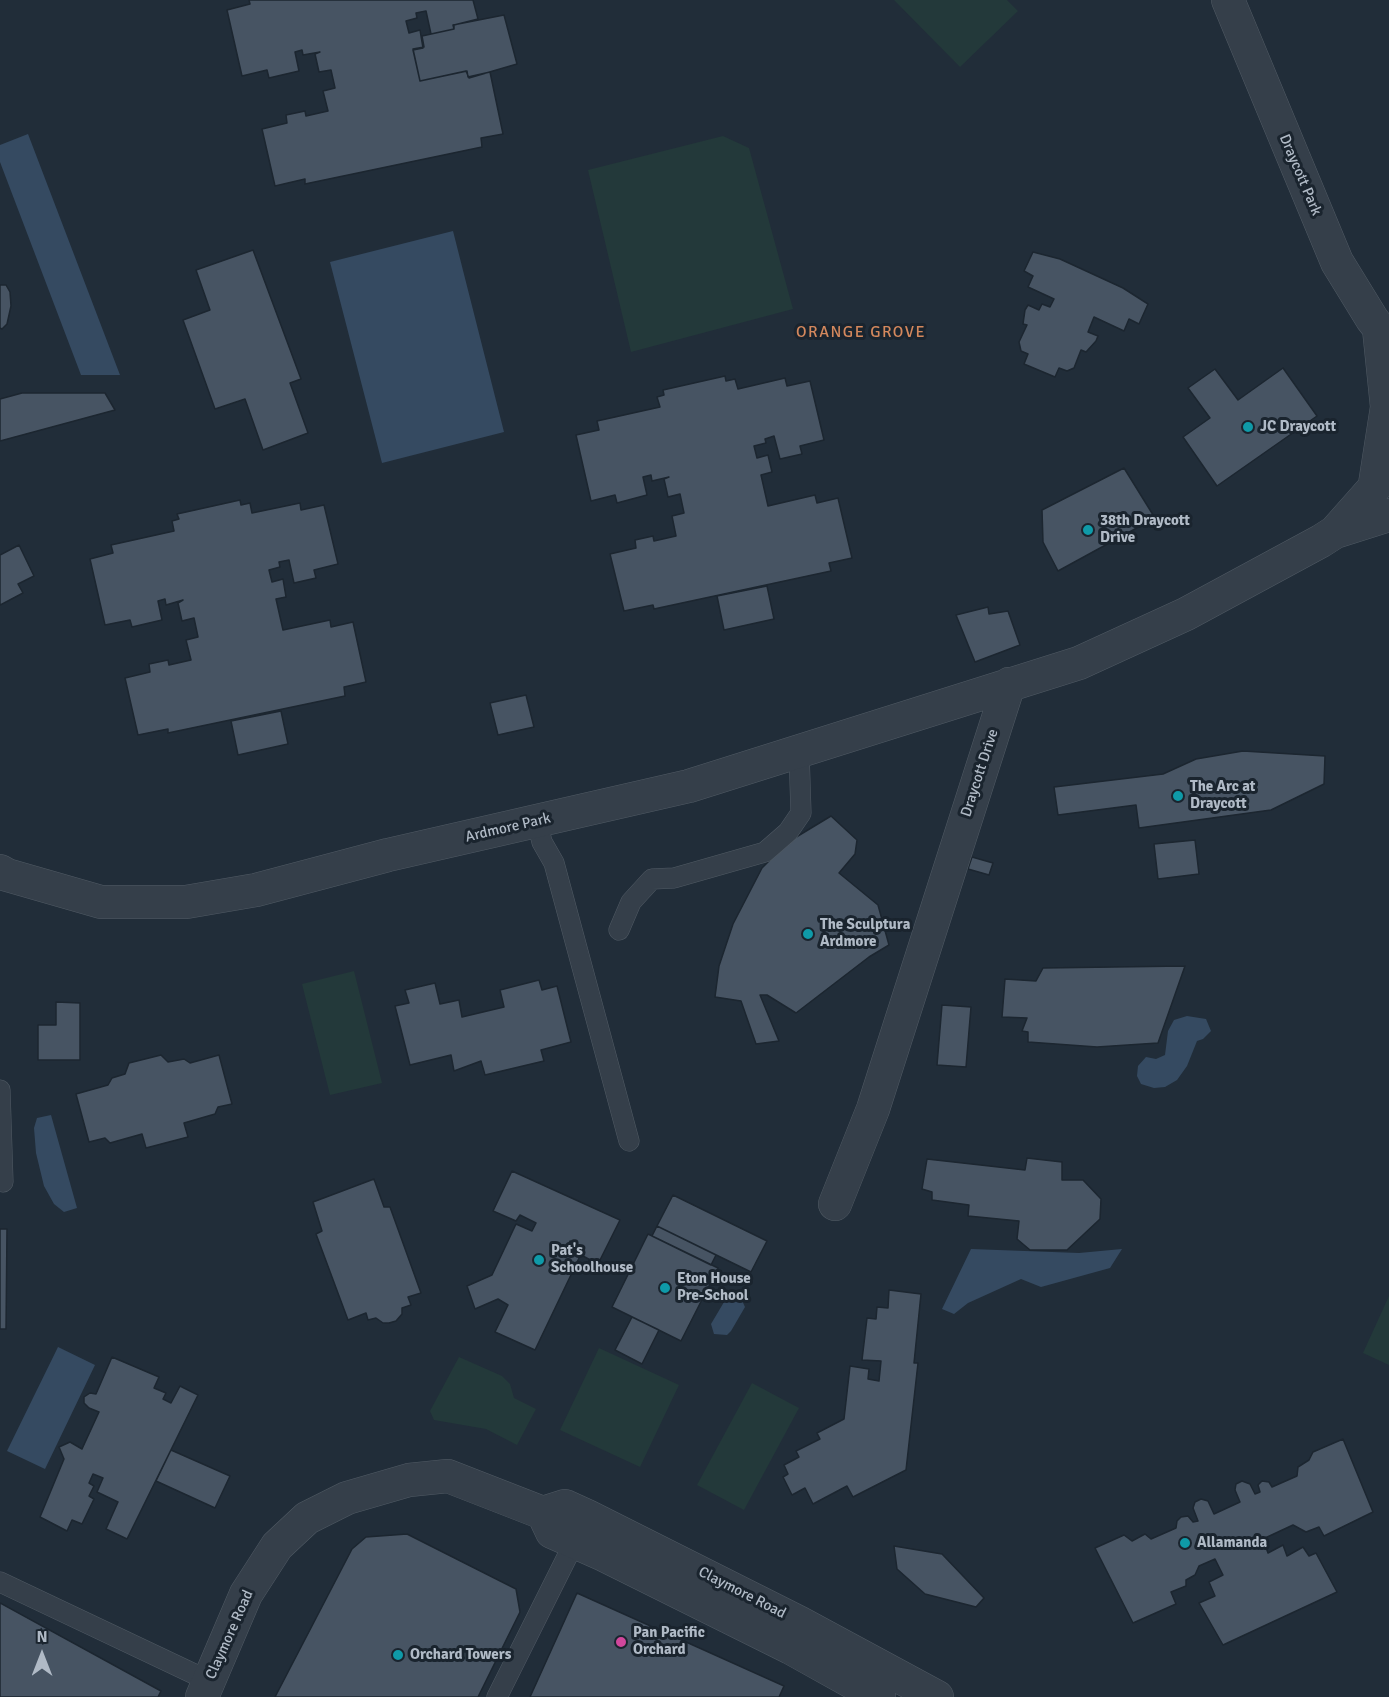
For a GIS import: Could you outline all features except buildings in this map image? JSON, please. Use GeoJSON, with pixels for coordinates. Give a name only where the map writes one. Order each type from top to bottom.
{"type":"FeatureCollection","features":[{"type":"Feature","properties":{"kind":"street","name":"Draycott Park"},"geometry":{"type":"LineString","coordinates":[[1228,0],[1337,262],[1384,335]]}},
{"type":"Feature","properties":{"kind":"street"},"geometry":{"type":"LineString","coordinates":[[1335,531],[1382,478],[1387,407],[1384,335]]}},
{"type":"Feature","properties":{"kind":"street"},"geometry":{"type":"LineString","coordinates":[[1009,684],[1079,663],[1186,614],[1335,531],[1389,515]]}},
{"type":"Feature","properties":{"kind":"street","name":"Ardmore Park"},"geometry":{"type":"LineString","coordinates":[[2,879],[101,902],[186,902],[256,890],[388,855],[689,786],[1009,684]]}},
{"type":"Feature","properties":{"kind":"street","name":"Draycott Drive"},"geometry":{"type":"LineString","coordinates":[[835,1204],[873,1109],[1009,684]]}},
{"type":"Feature","properties":{"kind":"street","name":"Claymore Road"},"geometry":{"type":"LineString","coordinates":[[206,1689],[246,1594],[277,1546],[307,1518],[331,1504],[409,1480],[448,1476],[543,1513],[565,1506],[581,1529],[879,1697]]}},
{"type":"Feature","properties":{"kind":"street","name":"Claymore Road"},"geometry":{"type":"LineString","coordinates":[[581,1529],[800,1623],[937,1697]]}},
{"type":"Feature","properties":{"kind":"lane"},"geometry":{"type":"LineString","coordinates":[[619,930],[631,902],[652,879],[674,878],[765,852],[788,832],[801,813],[799,751]]}},
{"type":"Feature","properties":{"kind":"lane"},"geometry":{"type":"LineString","coordinates":[[537,821],[542,842],[554,863],[629,1141]]}},
{"type":"Feature","properties":{"kind":"lane"},"geometry":{"type":"LineString","coordinates":[[0,1090],[3,1182]]}},
{"type":"Feature","properties":{"kind":"lane"},"geometry":{"type":"LineString","coordinates":[[497,1697],[581,1529]]}},
{"type":"Feature","properties":{"kind":"lane"},"geometry":{"type":"LineString","coordinates":[[0,1582],[206,1689]]}},
{"type":"Feature","properties":{"kind":"green space"},"geometry":{"type":"Polygon","coordinates":[[[894,0],[1007,0],[1018,11],[960,67],[894,0]]]}},
{"type":"Feature","properties":{"kind":"green space"},"geometry":{"type":"Polygon","coordinates":[[[723,136],[749,148],[793,309],[631,352],[588,170],[723,136]]]}},
{"type":"Feature","properties":{"kind":"green space"},"geometry":{"type":"Polygon","coordinates":[[[354,971],[382,1083],[330,1095],[302,984],[354,971]]]}},
{"type":"Feature","properties":{"kind":"green space"},"geometry":{"type":"Polygon","coordinates":[[[1389,1296],[1389,1365],[1363,1353],[1389,1296]]]}},
{"type":"Feature","properties":{"kind":"green space"},"geometry":{"type":"Polygon","coordinates":[[[599,1348],[679,1385],[640,1467],[560,1430],[599,1348]]]}},
{"type":"Feature","properties":{"kind":"green space"},"geometry":{"type":"Polygon","coordinates":[[[459,1357],[502,1376],[510,1384],[514,1398],[536,1409],[517,1445],[486,1429],[434,1420],[430,1411],[459,1357]]]}},
{"type":"Feature","properties":{"kind":"green space"},"geometry":{"type":"Polygon","coordinates":[[[752,1383],[799,1408],[744,1510],[697,1485],[752,1383]]]}},
{"type":"Feature","properties":{"kind":"water"},"geometry":{"type":"Polygon","coordinates":[[[28,134],[120,375],[81,375],[0,162],[0,145],[28,134]]]}},
{"type":"Feature","properties":{"kind":"water"},"geometry":{"type":"Polygon","coordinates":[[[453,231],[504,432],[382,463],[330,262],[453,231]]]}},
{"type":"Feature","properties":{"kind":"water"},"geometry":{"type":"Polygon","coordinates":[[[1187,1016],[1206,1019],[1211,1031],[1203,1039],[1197,1041],[1187,1066],[1177,1080],[1165,1087],[1154,1088],[1141,1084],[1137,1076],[1138,1066],[1146,1057],[1156,1059],[1165,1055],[1168,1031],[1174,1020],[1187,1016]]]}},
{"type":"Feature","properties":{"kind":"water"},"geometry":{"type":"Polygon","coordinates":[[[51,1115],[77,1208],[64,1212],[54,1204],[44,1186],[36,1153],[34,1128],[37,1118],[51,1115]]]}},
{"type":"Feature","properties":{"kind":"water"},"geometry":{"type":"Polygon","coordinates":[[[971,1249],[1079,1253],[1122,1249],[1110,1268],[1041,1287],[1021,1279],[968,1303],[954,1314],[942,1309],[971,1249]]]}},
{"type":"Feature","properties":{"kind":"water"},"geometry":{"type":"Polygon","coordinates":[[[739,1294],[745,1307],[727,1335],[714,1334],[711,1324],[727,1297],[739,1294]]]}},
{"type":"Feature","properties":{"kind":"water"},"geometry":{"type":"Polygon","coordinates":[[[58,1347],[95,1365],[45,1469],[7,1451],[58,1347]]]}},
{"type":"Feature","properties":{"kind":"place","name":"JC Draycott"},"geometry":{"type":"Point","coordinates":[1248,427]}},
{"type":"Feature","properties":{"kind":"place","name":"38th Draycott Drive"},"geometry":{"type":"Point","coordinates":[1088,530]}},
{"type":"Feature","properties":{"kind":"place","name":"The Arc at Draycott"},"geometry":{"type":"Point","coordinates":[1178,796]}},
{"type":"Feature","properties":{"kind":"place","name":"The Sculptura Ardmore"},"geometry":{"type":"Point","coordinates":[808,934]}},
{"type":"Feature","properties":{"kind":"place","name":"Pat's Schoolhouse"},"geometry":{"type":"Point","coordinates":[539,1260]}},
{"type":"Feature","properties":{"kind":"place","name":"Eton House Pre-School"},"geometry":{"type":"Point","coordinates":[665,1288]}},
{"type":"Feature","properties":{"kind":"place","name":"Allamanda"},"geometry":{"type":"Point","coordinates":[1185,1543]}},
{"type":"Feature","properties":{"kind":"place","name":"Pan Pacific Orchard"},"geometry":{"type":"Point","coordinates":[621,1642]}},
{"type":"Feature","properties":{"kind":"place","name":"Orchard Towers"},"geometry":{"type":"Point","coordinates":[398,1655]}},
{"type":"Feature","properties":{"kind":"district","name":"ORANGE GROVE"},"geometry":{"type":"Point","coordinates":[861,333]}}]}
